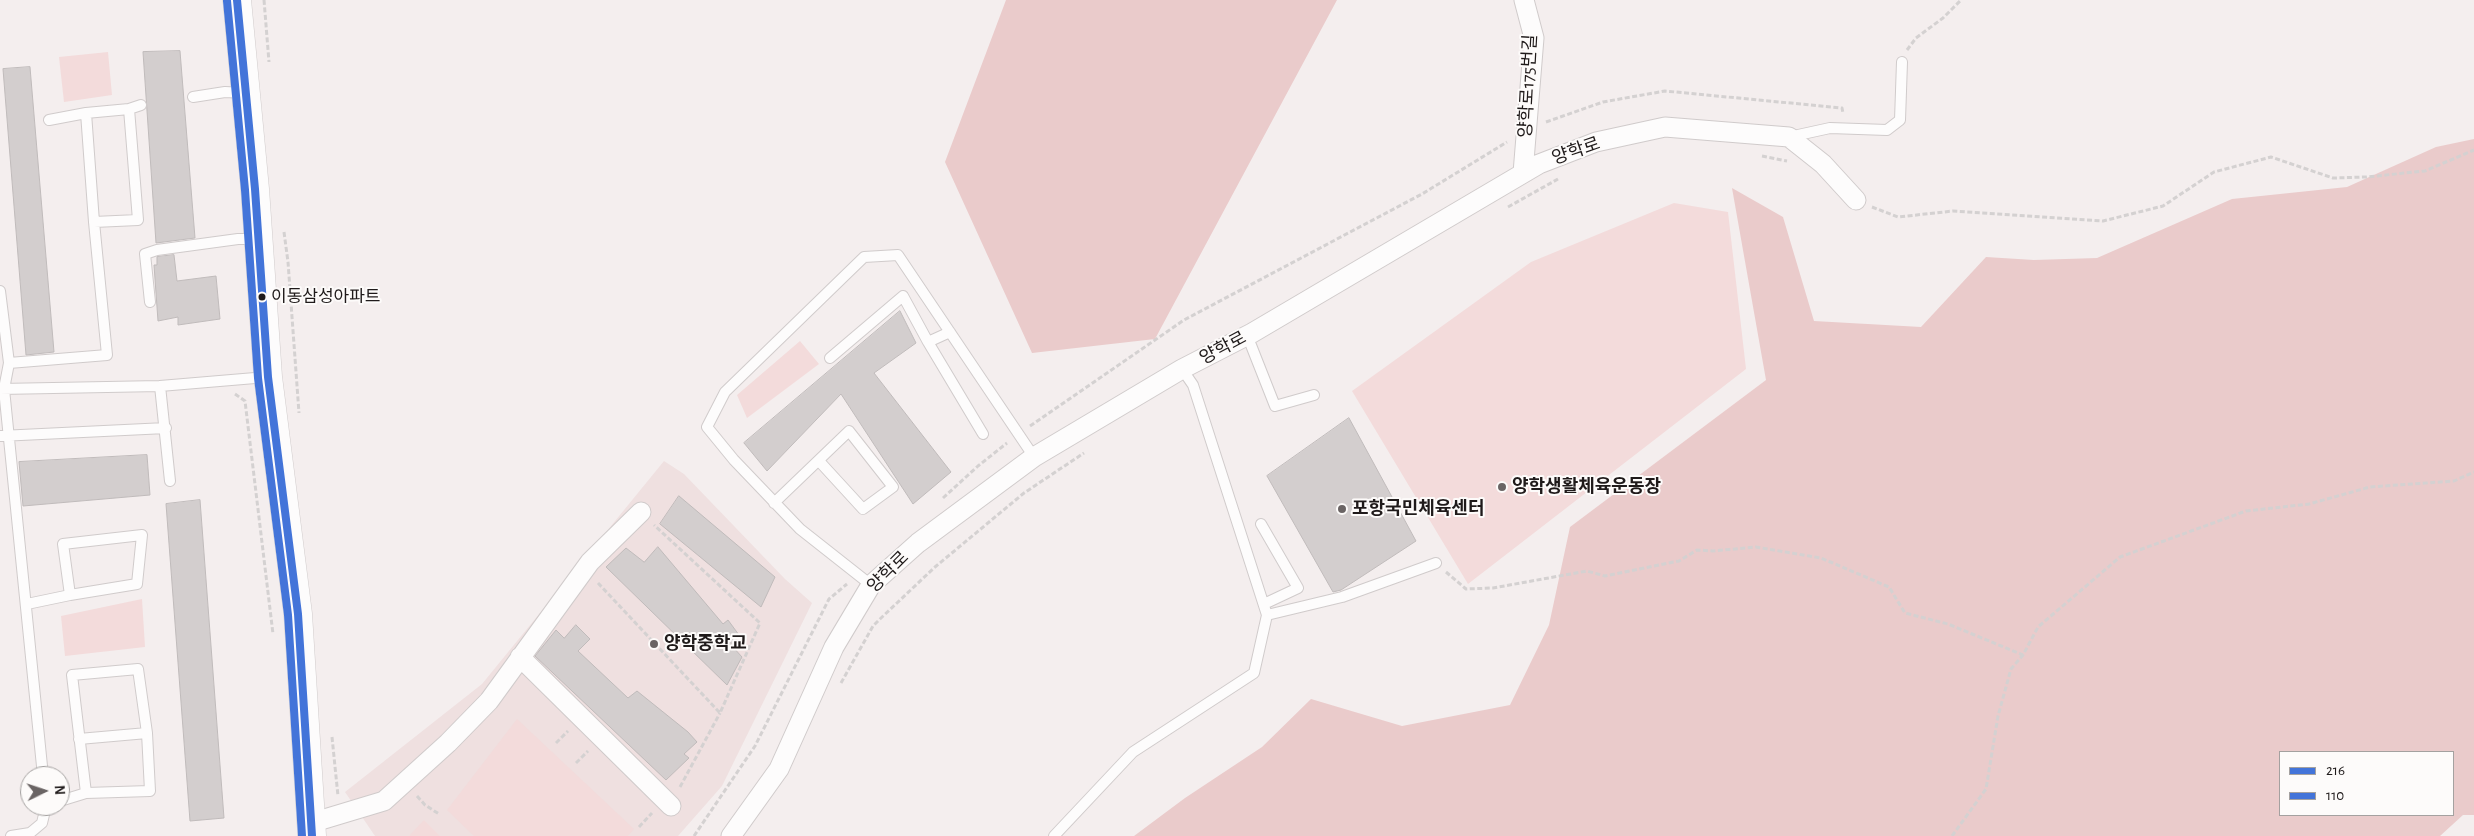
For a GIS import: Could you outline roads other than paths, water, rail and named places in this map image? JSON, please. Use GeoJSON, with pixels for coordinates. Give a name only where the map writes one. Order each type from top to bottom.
{"type":"FeatureCollection","features":[{"type":"Feature","properties":{"kind":"street"},"geometry":{"type":"LineString","coordinates":[[237,0],[268,377],[298,614],[312,830],[340,815],[384,801],[448,743],[489,701],[585,569],[640,512]]}},
{"type":"Feature","properties":{"kind":"street","name":"양학로175번길"},"geometry":{"type":"LineString","coordinates":[[1523,173],[1534,38],[1524,0]]}},
{"type":"Feature","properties":{"kind":"street","name":"양학로"},"geometry":{"type":"LineString","coordinates":[[732,836],[779,769],[834,646],[871,585],[918,543],[1034,457],[1182,369],[1247,335],[1539,164],[1596,142],[1665,128],[1788,137]]}},
{"type":"Feature","properties":{"kind":"street"},"geometry":{"type":"LineString","coordinates":[[1788,137],[1823,164],[1856,200]]}},
{"type":"Feature","properties":{"kind":"street"},"geometry":{"type":"LineString","coordinates":[[520,656],[671,806]]}},
{"type":"Feature","properties":{"kind":"lane"},"geometry":{"type":"LineString","coordinates":[[1788,137],[1830,128],[1887,130],[1900,120],[1902,62]]}},
{"type":"Feature","properties":{"kind":"lane"},"geometry":{"type":"LineString","coordinates":[[193,98],[225,92],[245,93]]}},
{"type":"Feature","properties":{"kind":"lane"},"geometry":{"type":"LineString","coordinates":[[49,120],[86,113],[129,109],[140,105]]}},
{"type":"Feature","properties":{"kind":"lane"},"geometry":{"type":"LineString","coordinates":[[94,222],[138,220],[129,109]]}},
{"type":"Feature","properties":{"kind":"lane"},"geometry":{"type":"LineString","coordinates":[[9,364],[107,355],[86,113]]}},
{"type":"Feature","properties":{"kind":"lane"},"geometry":{"type":"LineString","coordinates":[[150,302],[145,254],[157,250],[258,239]]}},
{"type":"Feature","properties":{"kind":"lane"},"geometry":{"type":"LineString","coordinates":[[871,585],[800,529],[734,460],[707,427],[725,392],[864,257],[898,255],[1034,457]]}},
{"type":"Feature","properties":{"kind":"lane"},"geometry":{"type":"LineString","coordinates":[[0,291],[9,364],[2,389],[4,436],[27,604],[42,766]]}},
{"type":"Feature","properties":{"kind":"lane"},"geometry":{"type":"LineString","coordinates":[[830,358],[903,296],[983,434]]}},
{"type":"Feature","properties":{"kind":"lane"},"geometry":{"type":"LineString","coordinates":[[928,342],[950,332]]}},
{"type":"Feature","properties":{"kind":"lane"},"geometry":{"type":"LineString","coordinates":[[1247,335],[1275,406],[1314,394]]}},
{"type":"Feature","properties":{"kind":"lane"},"geometry":{"type":"LineString","coordinates":[[1054,836],[1133,752],[1254,673],[1268,615],[1193,385],[1182,369]]}},
{"type":"Feature","properties":{"kind":"lane"},"geometry":{"type":"LineString","coordinates":[[2,389],[160,386],[268,377]]}},
{"type":"Feature","properties":{"kind":"lane"},"geometry":{"type":"LineString","coordinates":[[160,386],[166,428],[170,481]]}},
{"type":"Feature","properties":{"kind":"lane"},"geometry":{"type":"LineString","coordinates":[[4,436],[166,428]]}},
{"type":"Feature","properties":{"kind":"lane"},"geometry":{"type":"LineString","coordinates":[[774,502],[849,431],[893,487],[863,509],[819,461]]}},
{"type":"Feature","properties":{"kind":"lane"},"geometry":{"type":"LineString","coordinates":[[1261,524],[1298,588],[1264,604]]}},
{"type":"Feature","properties":{"kind":"lane"},"geometry":{"type":"LineString","coordinates":[[27,604],[70,594],[138,584],[142,535],[63,544],[70,594]]}},
{"type":"Feature","properties":{"kind":"lane"},"geometry":{"type":"LineString","coordinates":[[1268,615],[1342,597],[1436,563]]}},
{"type":"Feature","properties":{"kind":"lane"},"geometry":{"type":"LineString","coordinates":[[70,798],[86,793],[150,791],[147,733],[138,669],[72,675],[86,793]]}},
{"type":"Feature","properties":{"kind":"lane"},"geometry":{"type":"LineString","coordinates":[[79,739],[147,733]]}},
{"type":"Feature","properties":{"kind":"lane"},"geometry":{"type":"LineString","coordinates":[[10,836],[30,833],[42,823],[44,816]]}},
{"type":"Feature","properties":{"kind":"place","name":"이동삼성아파트"},"geometry":{"type":"Point","coordinates":[262,297]}},
{"type":"Feature","properties":{"kind":"place","name":"양학생활체육운동장"},"geometry":{"type":"Point","coordinates":[1502,487]}},
{"type":"Feature","properties":{"kind":"place","name":"포항국민체육센터"},"geometry":{"type":"Point","coordinates":[1342,509]}},
{"type":"Feature","properties":{"kind":"place","name":"양학중학교"},"geometry":{"type":"Point","coordinates":[654,644]}}]}
